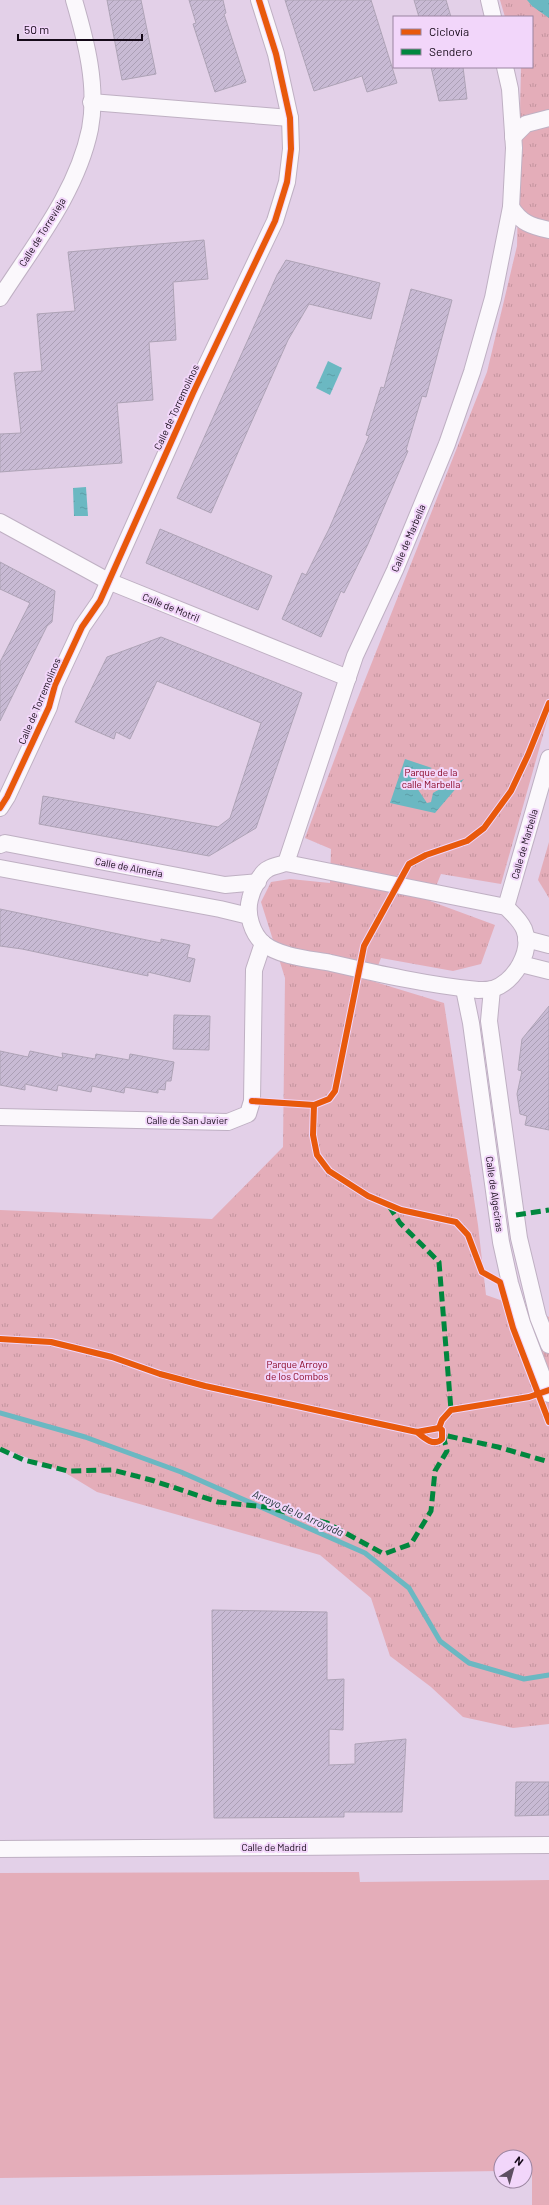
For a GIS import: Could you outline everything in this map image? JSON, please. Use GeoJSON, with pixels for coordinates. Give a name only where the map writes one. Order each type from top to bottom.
{"type":"FeatureCollection","features":[{"type":"Feature","properties":{"kind":"street","name":"Calle de Torrevieja"},"geometry":{"type":"LineString","coordinates":[[0,298],[65,198],[90,128],[92,84],[86,42],[74,0]]}},
{"type":"Feature","properties":{"kind":"street","name":"Calle de Torremolinos"},"geometry":{"type":"LineString","coordinates":[[0,808],[7,797],[49,707],[55,685],[82,627],[100,601],[193,393],[275,221],[287,182],[291,149],[290,118],[276,54],[259,0]]}},
{"type":"Feature","properties":{"kind":"street"},"geometry":{"type":"LineString","coordinates":[[489,0],[493,16]]}},
{"type":"Feature","properties":{"kind":"street","name":"Calle de Marbella"},"geometry":{"type":"LineString","coordinates":[[286,863],[355,656],[395,570],[447,444],[472,372],[493,298],[511,207],[513,137],[510,89],[505,68]]}},
{"type":"Feature","properties":{"kind":"street"},"geometry":{"type":"LineString","coordinates":[[91,102],[290,118]]}},
{"type":"Feature","properties":{"kind":"street"},"geometry":{"type":"LineString","coordinates":[[513,137],[526,124],[549,118]]}},
{"type":"Feature","properties":{"kind":"street"},"geometry":{"type":"LineString","coordinates":[[511,207],[518,218],[534,227],[549,230]]}},
{"type":"Feature","properties":{"kind":"street","name":"Calle de Motril"},"geometry":{"type":"LineString","coordinates":[[0,522],[108,581],[348,678]]}},
{"type":"Feature","properties":{"kind":"street","name":"Calle de Marbella"},"geometry":{"type":"LineString","coordinates":[[506,907],[549,758]]}},
{"type":"Feature","properties":{"kind":"street","name":"Calle de Almería"},"geometry":{"type":"LineString","coordinates":[[0,845],[5,843],[225,885],[258,882]]}},
{"type":"Feature","properties":{"kind":"street"},"geometry":{"type":"LineString","coordinates":[[286,863],[506,907],[516,917],[524,929],[526,939],[521,964],[503,983],[492,989],[464,989],[370,972],[282,952],[263,943],[253,930],[248,905],[258,882],[267,869],[286,863]]}},
{"type":"Feature","properties":{"kind":"street"},"geometry":{"type":"LineString","coordinates":[[0,868],[220,909],[249,916]]}},
{"type":"Feature","properties":{"kind":"street"},"geometry":{"type":"LineString","coordinates":[[526,939],[549,945]]}},
{"type":"Feature","properties":{"kind":"street","name":"Calle de San Javier"},"geometry":{"type":"LineString","coordinates":[[0,1117],[228,1122],[248,1114],[252,1101],[254,970],[263,943]]}},
{"type":"Feature","properties":{"kind":"street"},"geometry":{"type":"LineString","coordinates":[[521,964],[549,971]]}},
{"type":"Feature","properties":{"kind":"street","name":"Calle de Algeciras"},"geometry":{"type":"LineString","coordinates":[[464,989],[471,1023],[501,1242],[510,1283],[522,1323],[549,1394]]}},
{"type":"Feature","properties":{"kind":"street","name":"Calle de Algeciras"},"geometry":{"type":"LineString","coordinates":[[492,989],[489,1021],[519,1238],[538,1317],[549,1345]]}},
{"type":"Feature","properties":{"kind":"street","name":"Calle de Madrid"},"geometry":{"type":"LineString","coordinates":[[0,1849],[549,1845]]}},
{"type":"Feature","properties":{"kind":"green space"},"geometry":{"type":"Polygon","coordinates":[[[500,0],[549,0],[549,714],[501,884],[441,874],[430,901],[495,925],[481,964],[453,971],[381,958],[372,981],[444,1003],[478,1225],[486,1295],[549,1317],[549,1724],[513,1728],[463,1717],[431,1687],[390,1656],[371,1598],[320,1555],[97,1492],[64,1472],[0,1447],[0,1210],[212,1219],[283,1147],[285,978],[261,902],[271,882],[290,879],[330,883],[331,849],[305,838],[353,710],[487,372],[517,246],[521,68],[533,68],[533,16],[505,16],[500,0]]]}},
{"type":"Feature","properties":{"kind":"green space"},"geometry":{"type":"Polygon","coordinates":[[[549,842],[549,898],[538,880],[549,842]]]}},
{"type":"Feature","properties":{"kind":"green space"},"geometry":{"type":"Polygon","coordinates":[[[359,1872],[360,1882],[549,1880],[549,2205],[532,2205],[533,2149],[493,2149],[493,2171],[0,2178],[0,1873],[359,1872]]]}},
{"type":"Feature","properties":{"kind":"water"},"geometry":{"type":"Polygon","coordinates":[[[527,0],[549,0],[549,18],[532,6],[527,0]]]}},
{"type":"Feature","properties":{"kind":"water"},"geometry":{"type":"Polygon","coordinates":[[[328,361],[342,368],[330,395],[316,388],[328,361]]]}},
{"type":"Feature","properties":{"kind":"water"},"geometry":{"type":"Polygon","coordinates":[[[86,487],[88,516],[74,516],[73,488],[86,487]]]}},
{"type":"Feature","properties":{"kind":"water"},"geometry":{"type":"Polygon","coordinates":[[[405,759],[432,768],[416,777],[415,785],[427,803],[431,802],[433,793],[439,789],[464,779],[435,813],[390,803],[405,759]]]}},
{"type":"Feature","properties":{"kind":"building"},"geometry":{"type":"Polygon","coordinates":[[[107,0],[141,0],[156,74],[122,80],[107,0]]]}},
{"type":"Feature","properties":{"kind":"building"},"geometry":{"type":"Polygon","coordinates":[[[189,0],[223,0],[226,13],[224,14],[246,82],[215,92],[193,24],[196,23],[189,0]]]}},
{"type":"Feature","properties":{"kind":"building"},"geometry":{"type":"Polygon","coordinates":[[[285,0],[371,0],[397,83],[367,92],[362,76],[314,91],[285,0]]]}},
{"type":"Feature","properties":{"kind":"building"},"geometry":{"type":"Polygon","coordinates":[[[414,0],[446,0],[451,16],[419,16],[414,0]]]}},
{"type":"Feature","properties":{"kind":"building"},"geometry":{"type":"Polygon","coordinates":[[[431,68],[463,68],[467,99],[439,101],[431,68]]]}},
{"type":"Feature","properties":{"kind":"building"},"geometry":{"type":"Polygon","coordinates":[[[204,240],[208,279],[173,282],[176,340],[149,342],[153,400],[117,403],[122,463],[0,472],[0,434],[21,433],[14,373],[42,371],[37,314],[75,311],[68,252],[204,240]]]}},
{"type":"Feature","properties":{"kind":"building"},"geometry":{"type":"Polygon","coordinates":[[[286,260],[380,283],[371,319],[309,304],[288,340],[211,513],[177,498],[277,275],[286,260]]]}},
{"type":"Feature","properties":{"kind":"building"},"geometry":{"type":"Polygon","coordinates":[[[411,289],[452,300],[426,397],[422,396],[406,450],[408,451],[368,544],[344,593],[341,591],[321,637],[282,619],[302,573],[306,575],[329,529],[369,436],[366,435],[381,387],[384,388],[411,289]]]}},
{"type":"Feature","properties":{"kind":"building"},"geometry":{"type":"Polygon","coordinates":[[[160,529],[272,576],[258,610],[146,563],[160,529]]]}},
{"type":"Feature","properties":{"kind":"building"},"geometry":{"type":"Polygon","coordinates":[[[0,562],[55,591],[52,622],[47,626],[0,721],[0,662],[30,603],[0,589],[0,562]]]}},
{"type":"Feature","properties":{"kind":"building"},"geometry":{"type":"Polygon","coordinates":[[[161,637],[302,693],[256,828],[209,856],[39,824],[43,796],[218,827],[230,818],[261,723],[157,681],[130,739],[116,732],[114,739],[75,722],[107,657],[161,637]]]}},
{"type":"Feature","properties":{"kind":"building"},"geometry":{"type":"Polygon","coordinates":[[[0,909],[161,943],[161,939],[190,945],[187,957],[195,959],[190,982],[148,972],[148,976],[22,949],[0,946],[0,909]]]}},
{"type":"Feature","properties":{"kind":"building"},"geometry":{"type":"Polygon","coordinates":[[[549,1006],[549,1130],[525,1125],[527,1116],[520,1114],[517,1094],[522,1071],[518,1070],[522,1039],[549,1006]]]}},
{"type":"Feature","properties":{"kind":"building"},"geometry":{"type":"Polygon","coordinates":[[[174,1015],[210,1016],[209,1050],[173,1049],[174,1015]]]}},
{"type":"Feature","properties":{"kind":"building"},"geometry":{"type":"Polygon","coordinates":[[[0,1051],[28,1057],[30,1051],[63,1058],[62,1053],[95,1059],[96,1054],[129,1060],[130,1054],[174,1062],[171,1081],[166,1081],[165,1090],[158,1089],[158,1093],[125,1087],[124,1093],[92,1086],[91,1092],[58,1085],[57,1091],[25,1084],[25,1090],[0,1085],[0,1051]]]}},
{"type":"Feature","properties":{"kind":"building"},"geometry":{"type":"Polygon","coordinates":[[[212,1610],[327,1612],[327,1680],[344,1679],[343,1730],[329,1729],[329,1765],[355,1764],[355,1744],[406,1739],[402,1812],[344,1812],[344,1817],[214,1818],[212,1610]]]}},
{"type":"Feature","properties":{"kind":"building"},"geometry":{"type":"Polygon","coordinates":[[[516,1782],[549,1782],[549,1815],[515,1816],[516,1782]]]}},
{"type":"Feature","properties":{"kind":"waterway","name":"Arroyo de la Arroyada"},"geometry":{"type":"LineString","coordinates":[[0,1413],[85,1437],[181,1472],[365,1553],[409,1588],[440,1641],[469,1663],[524,1679],[549,1675]]}},
{"type":"Feature","properties":{"kind":"marked path"},"geometry":{"type":"LineString","coordinates":[[389,1206],[400,1223],[439,1262],[451,1410]]}},
{"type":"Feature","properties":{"kind":"marked path"},"geometry":{"type":"LineString","coordinates":[[516,1215],[549,1210]]}},
{"type":"Feature","properties":{"kind":"marked path"},"geometry":{"type":"LineString","coordinates":[[0,1449],[24,1460],[68,1471],[113,1470],[151,1480],[218,1502],[266,1507],[327,1523],[384,1554],[411,1544],[431,1511],[435,1471],[447,1451],[443,1435],[498,1447],[549,1462]]}},
{"type":"Feature","properties":{"kind":"cycle path"},"geometry":{"type":"LineString","coordinates":[[0,808],[7,797],[49,707],[55,685],[82,627],[100,601],[193,393],[275,221],[287,182],[291,149],[290,118],[276,54],[259,0]]}},
{"type":"Feature","properties":{"kind":"cycle path"},"geometry":{"type":"LineString","coordinates":[[252,1101],[314,1105],[329,1099],[335,1091],[364,946],[409,864],[426,855],[467,841],[484,828],[511,791],[528,755],[549,703]]}},
{"type":"Feature","properties":{"kind":"cycle path"},"geometry":{"type":"LineString","coordinates":[[314,1105],[313,1135],[317,1155],[329,1171],[368,1196],[401,1210],[456,1222],[468,1235],[482,1272],[500,1282],[513,1328],[549,1422]]}},
{"type":"Feature","properties":{"kind":"cycle path"},"geometry":{"type":"LineString","coordinates":[[0,1339],[51,1342],[112,1357],[160,1374],[205,1386],[417,1432],[439,1428],[442,1430],[442,1439],[432,1442],[417,1432]]}},
{"type":"Feature","properties":{"kind":"cycle path"},"geometry":{"type":"LineString","coordinates":[[439,1428],[442,1420],[451,1410],[529,1397],[549,1390]]}},
{"type":"Feature","properties":{"kind":"park label","name":"Parque de la calle Marbella"},"geometry":{"type":"Point","coordinates":[431,778]}},
{"type":"Feature","properties":{"kind":"park label","name":"Parque Arroyo de los Combos"},"geometry":{"type":"Point","coordinates":[297,1370]}}]}
